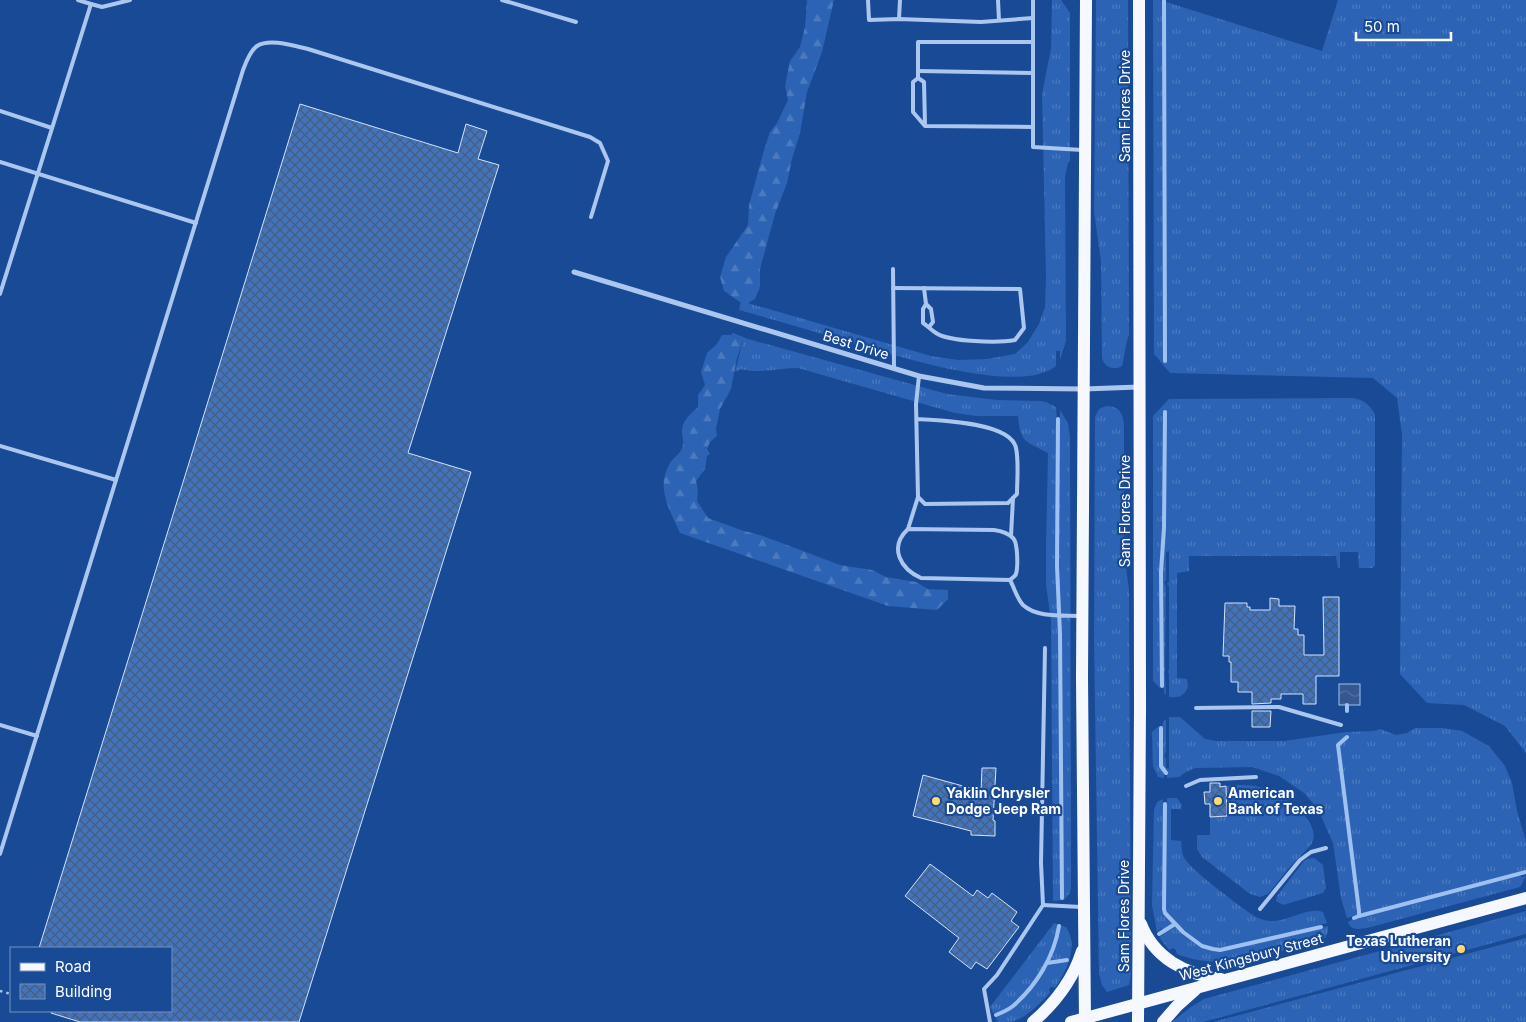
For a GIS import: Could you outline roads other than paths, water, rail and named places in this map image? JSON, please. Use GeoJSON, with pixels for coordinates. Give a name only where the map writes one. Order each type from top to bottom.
{"type":"FeatureCollection","features":[{"type":"Feature","properties":{"kind":"main road"},"geometry":{"type":"LineString","coordinates":[[1085,1020],[1083,616],[1086,0]]}},
{"type":"Feature","properties":{"kind":"main road","name":"Sam Flores Drive"},"geometry":{"type":"LineString","coordinates":[[1138,1022],[1139,0]]}},
{"type":"Feature","properties":{"kind":"main road","name":"West Kingsbury Street"},"geometry":{"type":"LineString","coordinates":[[1071,1022],[1085,1020],[1201,986],[1526,898]]}},
{"type":"Feature","properties":{"kind":"main road"},"geometry":{"type":"LineString","coordinates":[[1139,916],[1145,935],[1151,944],[1168,960],[1189,971],[1226,980]]}},
{"type":"Feature","properties":{"kind":"main road"},"geometry":{"type":"LineString","coordinates":[[1033,1022],[1068,984],[1085,942]]}},
{"type":"Feature","properties":{"kind":"main road"},"geometry":{"type":"LineString","coordinates":[[1163,1022],[1177,1006],[1201,986]]}},
{"type":"Feature","properties":{"kind":"street","name":"Best Drive"},"geometry":{"type":"LineString","coordinates":[[574,272],[919,376],[984,388],[1084,389],[1140,387]]}},
{"type":"Feature","properties":{"kind":"lane"},"geometry":{"type":"LineString","coordinates":[[78,0],[102,6],[130,0]]}},
{"type":"Feature","properties":{"kind":"lane"},"geometry":{"type":"LineString","coordinates":[[502,0],[576,22]]}},
{"type":"Feature","properties":{"kind":"lane"},"geometry":{"type":"LineString","coordinates":[[868,0],[869,20],[899,19],[981,22],[1033,18]]}},
{"type":"Feature","properties":{"kind":"lane"},"geometry":{"type":"LineString","coordinates":[[899,19],[900,0]]}},
{"type":"Feature","properties":{"kind":"lane"},"geometry":{"type":"LineString","coordinates":[[998,0],[998,20]]}},
{"type":"Feature","properties":{"kind":"lane"},"geometry":{"type":"LineString","coordinates":[[1033,0],[1033,147],[1084,150]]}},
{"type":"Feature","properties":{"kind":"lane"},"geometry":{"type":"LineString","coordinates":[[0,294],[91,4]]}},
{"type":"Feature","properties":{"kind":"lane"},"geometry":{"type":"LineString","coordinates":[[918,78],[918,42],[1033,42]]}},
{"type":"Feature","properties":{"kind":"lane"},"geometry":{"type":"LineString","coordinates":[[0,854],[242,70],[257,46],[284,43],[590,137],[600,142],[608,162],[591,217]]}},
{"type":"Feature","properties":{"kind":"lane"},"geometry":{"type":"LineString","coordinates":[[918,71],[1033,73]]}},
{"type":"Feature","properties":{"kind":"lane"},"geometry":{"type":"LineString","coordinates":[[918,78],[913,82],[913,112],[925,126],[1033,127]]}},
{"type":"Feature","properties":{"kind":"lane"},"geometry":{"type":"LineString","coordinates":[[918,78],[924,82],[925,126]]}},
{"type":"Feature","properties":{"kind":"lane"},"geometry":{"type":"LineString","coordinates":[[0,112],[52,128]]}},
{"type":"Feature","properties":{"kind":"lane"},"geometry":{"type":"LineString","coordinates":[[0,162],[196,223]]}},
{"type":"Feature","properties":{"kind":"lane"},"geometry":{"type":"LineString","coordinates":[[893,269],[894,368]]}},
{"type":"Feature","properties":{"kind":"lane"},"geometry":{"type":"LineString","coordinates":[[893,288],[924,288],[1020,289],[1024,328],[1015,340],[1008,341],[967,341],[937,334],[923,323],[923,309],[926,304],[924,288]]}},
{"type":"Feature","properties":{"kind":"lane"},"geometry":{"type":"LineString","coordinates":[[926,304],[931,308],[933,322],[929,326]]}},
{"type":"Feature","properties":{"kind":"lane"},"geometry":{"type":"LineString","coordinates":[[908,530],[994,530],[1011,536],[1015,541],[1017,560],[1015,576],[1010,580],[921,578],[912,574],[902,564],[899,556],[900,542],[903,534],[908,530],[918,497],[916,404],[919,376]]}},
{"type":"Feature","properties":{"kind":"lane"},"geometry":{"type":"LineString","coordinates":[[917,420],[945,420],[992,429],[1007,434],[1016,446],[1017,494],[1008,504],[925,504],[918,497]]}},
{"type":"Feature","properties":{"kind":"lane"},"geometry":{"type":"LineString","coordinates":[[0,446],[116,480]]}},
{"type":"Feature","properties":{"kind":"lane"},"geometry":{"type":"LineString","coordinates":[[1011,536],[1013,498]]}},
{"type":"Feature","properties":{"kind":"lane"},"geometry":{"type":"LineString","coordinates":[[1010,580],[1022,604],[1032,611],[1046,614],[1083,616]]}},
{"type":"Feature","properties":{"kind":"lane"},"geometry":{"type":"LineString","coordinates":[[990,1022],[984,989],[997,975],[1043,905],[1041,863],[1045,648]]}},
{"type":"Feature","properties":{"kind":"lane"},"geometry":{"type":"LineString","coordinates":[[1196,708],[1279,707],[1341,725]]}},
{"type":"Feature","properties":{"kind":"lane"},"geometry":{"type":"LineString","coordinates":[[0,725],[37,736]]}},
{"type":"Feature","properties":{"kind":"lane"},"geometry":{"type":"LineString","coordinates":[[1186,786],[1200,780],[1256,777]]}},
{"type":"Feature","properties":{"kind":"lane"},"geometry":{"type":"LineString","coordinates":[[1260,910],[1300,860],[1311,852],[1326,848]]}},
{"type":"Feature","properties":{"kind":"lane"},"geometry":{"type":"LineString","coordinates":[[1043,905],[1085,907]]}},
{"type":"Feature","properties":{"kind":"water"},"geometry":{"type":"Polygon","coordinates":[[[1339,684],[1360,684],[1360,705],[1339,705],[1339,684]]]}},
{"type":"Feature","properties":{"kind":"waterway"},"geometry":{"type":"LineString","coordinates":[[1164,0],[1165,361]]}},
{"type":"Feature","properties":{"kind":"waterway"},"geometry":{"type":"LineString","coordinates":[[1162,686],[1161,572],[1164,528],[1165,412]]}},
{"type":"Feature","properties":{"kind":"waterway"},"geometry":{"type":"LineString","coordinates":[[1058,419],[1057,566],[1060,634],[1062,898]]}},
{"type":"Feature","properties":{"kind":"waterway"},"geometry":{"type":"LineString","coordinates":[[1347,705],[1347,711]]}},
{"type":"Feature","properties":{"kind":"waterway"},"geometry":{"type":"LineString","coordinates":[[1161,728],[1161,766],[1166,773]]}},
{"type":"Feature","properties":{"kind":"waterway"},"geometry":{"type":"LineString","coordinates":[[1347,737],[1338,745],[1359,911],[1359,916],[1354,918]]}},
{"type":"Feature","properties":{"kind":"waterway"},"geometry":{"type":"LineString","coordinates":[[1165,804],[1164,909],[1165,913],[1183,932],[1202,946],[1220,950],[1321,927]]}},
{"type":"Feature","properties":{"kind":"waterway"},"geometry":{"type":"LineString","coordinates":[[1359,916],[1526,872]]}},
{"type":"Feature","properties":{"kind":"waterway"},"geometry":{"type":"LineString","coordinates":[[1159,934],[1175,924]]}},
{"type":"Feature","properties":{"kind":"waterway"},"geometry":{"type":"LineString","coordinates":[[996,1015],[1013,1006],[1036,980],[1053,949],[1059,926]]}},
{"type":"Feature","properties":{"kind":"waterway"},"geometry":{"type":"LineString","coordinates":[[1047,963],[1067,960]]}},
{"type":"Feature","properties":{"kind":"place","name":"Yaklin Chrysler Dodge Jeep Ram"},"geometry":{"type":"Point","coordinates":[936,801]}},
{"type":"Feature","properties":{"kind":"place","name":"American Bank of Texas"},"geometry":{"type":"Point","coordinates":[1218,801]}},
{"type":"Feature","properties":{"kind":"place","name":"Texas Lutheran University"},"geometry":{"type":"Point","coordinates":[1461,949]}}]}
